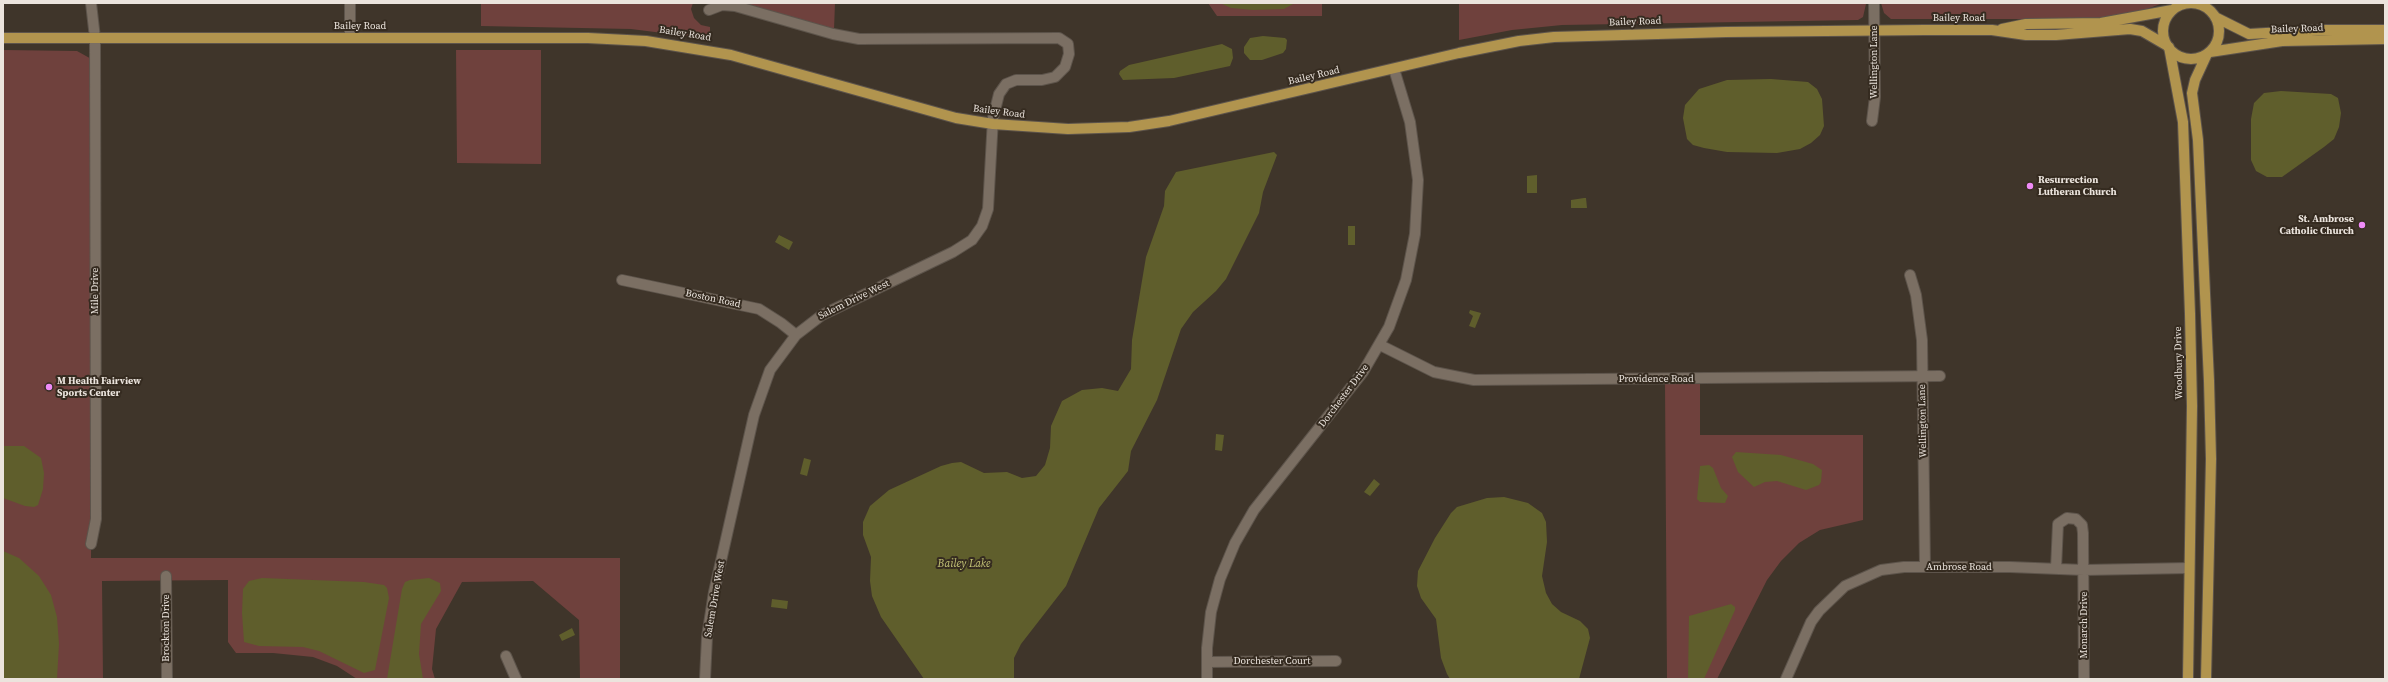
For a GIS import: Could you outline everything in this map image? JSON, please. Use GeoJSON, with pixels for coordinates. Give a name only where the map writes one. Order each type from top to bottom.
{"type":"FeatureCollection","features":[{"type":"Feature","properties":{"kind":"main road"},"geometry":{"type":"LineString","coordinates":[[2206,679],[2211,459],[2198,140],[2192,93],[2195,80],[2208,53],[2218,40],[2218,26],[2213,11],[2203,6],[2194,4],[2174,7],[2166,16],[2162,28],[2168,46],[2180,55],[2188,58],[2208,53]]}},
{"type":"Feature","properties":{"kind":"main road","name":"Bailey Road"},"geometry":{"type":"LineString","coordinates":[[1992,30],[2026,24],[2101,23],[2174,7]]}},
{"type":"Feature","properties":{"kind":"main road","name":"Bailey Road"},"geometry":{"type":"LineString","coordinates":[[2213,11],[2249,34],[2318,30],[2385,30]]}},
{"type":"Feature","properties":{"kind":"main road","name":"Bailey Road"},"geometry":{"type":"LineString","coordinates":[[3,38],[588,38],[664,43],[731,55],[935,113],[993,124],[1068,129],[1146,125],[1212,113],[1479,48],[1554,37],[1726,32],[1992,30],[2026,35],[2135,29],[2168,46]]}},
{"type":"Feature","properties":{"kind":"main road","name":"Bailey Road"},"geometry":{"type":"LineString","coordinates":[[2208,53],[2282,41],[2385,39]]}},
{"type":"Feature","properties":{"kind":"main road","name":"Woodbury Drive"},"geometry":{"type":"LineString","coordinates":[[2168,46],[2181,109],[2184,137],[2192,398],[2188,679]]}},
{"type":"Feature","properties":{"kind":"street","name":"Mile Drive"},"geometry":{"type":"LineString","coordinates":[[91,3],[94,38],[96,519],[91,544]]}},
{"type":"Feature","properties":{"kind":"street"},"geometry":{"type":"LineString","coordinates":[[350,3],[350,38]]}},
{"type":"Feature","properties":{"kind":"street","name":"Wellington Lane"},"geometry":{"type":"LineString","coordinates":[[1872,121],[1875,97],[1874,3]]}},
{"type":"Feature","properties":{"kind":"street","name":"Salem Drive West"},"geometry":{"type":"LineString","coordinates":[[705,679],[707,637],[714,592],[758,398],[770,370],[796,335],[822,315],[953,252],[972,240],[982,226],[988,209],[993,124],[997,98],[1006,84],[1019,79],[1042,80],[1055,77],[1066,64],[1069,48],[1065,41],[1056,37],[853,39],[735,6],[722,5],[709,10]]}},
{"type":"Feature","properties":{"kind":"street","name":"Dorchester Drive"},"geometry":{"type":"LineString","coordinates":[[1207,679],[1208,632],[1213,605],[1220,579],[1234,543],[1263,498],[1352,388],[1380,344],[1397,307],[1406,280],[1415,234],[1418,180],[1414,144],[1405,101],[1394,69]]}},
{"type":"Feature","properties":{"kind":"street","name":"Wellington Lane"},"geometry":{"type":"LineString","coordinates":[[1910,275],[1920,321],[1925,567]]}},
{"type":"Feature","properties":{"kind":"street","name":"Boston Road"},"geometry":{"type":"LineString","coordinates":[[622,280],[759,309],[782,322],[796,335]]}},
{"type":"Feature","properties":{"kind":"street","name":"Providence Road"},"geometry":{"type":"LineString","coordinates":[[1380,344],[1434,372],[1474,380],[1940,376]]}},
{"type":"Feature","properties":{"kind":"street","name":"Monarch Drive"},"geometry":{"type":"LineString","coordinates":[[2056,569],[2057,529],[2062,520],[2071,518],[2079,522],[2083,529],[2084,679]]}},
{"type":"Feature","properties":{"kind":"street","name":"Ambrose Road"},"geometry":{"type":"LineString","coordinates":[[1786,679],[1811,622],[1835,593],[1856,580],[1880,570],[1925,567],[2010,567],[2084,570],[2190,568]]}},
{"type":"Feature","properties":{"kind":"street","name":"Brockton Drive"},"geometry":{"type":"LineString","coordinates":[[166,576],[167,679]]}},
{"type":"Feature","properties":{"kind":"street"},"geometry":{"type":"LineString","coordinates":[[506,656],[516,679]]}},
{"type":"Feature","properties":{"kind":"street","name":"Dorchester Court"},"geometry":{"type":"LineString","coordinates":[[1207,662],[1336,661]]}},
{"type":"Feature","properties":{"kind":"shaded area"},"geometry":{"type":"Polygon","coordinates":[[[481,3],[693,3],[691,9],[694,18],[701,25],[710,27],[710,39],[631,29],[481,26],[481,3]]]}},
{"type":"Feature","properties":{"kind":"shaded area"},"geometry":{"type":"Polygon","coordinates":[[[744,3],[835,3],[834,30],[827,28],[744,3]]]}},
{"type":"Feature","properties":{"kind":"shaded area"},"geometry":{"type":"Polygon","coordinates":[[[1208,3],[1322,3],[1322,16],[1217,16],[1208,3]]]}},
{"type":"Feature","properties":{"kind":"shaded area"},"geometry":{"type":"Polygon","coordinates":[[[1459,3],[1866,4],[1863,17],[1858,20],[1562,25],[1512,30],[1459,40],[1459,3]]]}},
{"type":"Feature","properties":{"kind":"shaded area"},"geometry":{"type":"Polygon","coordinates":[[[1881,3],[2163,3],[2139,12],[2106,19],[1891,19],[1884,13],[1881,3]]]}},
{"type":"Feature","properties":{"kind":"shaded area"},"geometry":{"type":"Polygon","coordinates":[[[3,50],[77,51],[95,61],[91,558],[620,558],[620,679],[580,679],[579,620],[533,581],[462,582],[436,629],[432,669],[435,679],[357,679],[337,666],[313,657],[273,653],[236,653],[228,642],[228,580],[102,581],[103,679],[3,679],[3,50]]]}},
{"type":"Feature","properties":{"kind":"shaded area"},"geometry":{"type":"Polygon","coordinates":[[[456,50],[541,50],[541,164],[457,163],[456,50]]]}},
{"type":"Feature","properties":{"kind":"shaded area"},"geometry":{"type":"Polygon","coordinates":[[[1665,384],[1700,384],[1700,435],[1863,435],[1863,520],[1820,530],[1799,543],[1781,561],[1767,580],[1717,679],[1667,679],[1665,384]]]}},
{"type":"Feature","properties":{"kind":"water"},"geometry":{"type":"Polygon","coordinates":[[[1220,3],[1295,3],[1284,9],[1253,10],[1231,8],[1220,3]]]}},
{"type":"Feature","properties":{"kind":"water"},"geometry":{"type":"Polygon","coordinates":[[[1263,36],[1285,38],[1287,40],[1286,49],[1283,53],[1262,60],[1250,60],[1244,53],[1244,47],[1250,38],[1263,36]]]}},
{"type":"Feature","properties":{"kind":"water"},"geometry":{"type":"Polygon","coordinates":[[[1222,44],[1232,49],[1233,58],[1230,66],[1174,78],[1123,80],[1119,74],[1120,71],[1129,65],[1222,44]]]}},
{"type":"Feature","properties":{"kind":"water"},"geometry":{"type":"Polygon","coordinates":[[[1771,79],[1808,82],[1817,89],[1822,99],[1824,126],[1820,135],[1811,143],[1800,149],[1777,153],[1727,152],[1693,145],[1687,139],[1683,118],[1685,105],[1699,89],[1727,80],[1771,79]]]}},
{"type":"Feature","properties":{"kind":"water"},"geometry":{"type":"Polygon","coordinates":[[[2281,91],[2331,94],[2338,98],[2341,113],[2339,127],[2334,139],[2282,177],[2267,177],[2256,171],[2251,160],[2251,119],[2254,103],[2264,93],[2281,91]]]}},
{"type":"Feature","properties":{"kind":"water","name":"Bailey Lake"},"geometry":{"type":"Polygon","coordinates":[[[1274,152],[1277,155],[1263,192],[1259,213],[1226,279],[1216,291],[1193,312],[1181,329],[1157,400],[1131,451],[1128,471],[1099,508],[1066,586],[1021,644],[1014,658],[1014,679],[924,679],[881,617],[872,596],[870,581],[871,557],[863,535],[863,522],[870,506],[889,490],[941,466],[952,463],[961,462],[984,473],[1007,472],[1022,478],[1036,476],[1045,465],[1050,448],[1051,426],[1062,401],[1082,390],[1102,388],[1118,391],[1131,369],[1132,340],[1146,257],[1164,206],[1165,191],[1176,172],[1274,152]]]}},
{"type":"Feature","properties":{"kind":"water"},"geometry":{"type":"Polygon","coordinates":[[[1537,175],[1537,193],[1527,193],[1527,176],[1537,175]]]}},
{"type":"Feature","properties":{"kind":"water"},"geometry":{"type":"Polygon","coordinates":[[[1586,198],[1587,208],[1571,208],[1571,200],[1586,198]]]}},
{"type":"Feature","properties":{"kind":"water"},"geometry":{"type":"Polygon","coordinates":[[[1348,226],[1355,226],[1355,245],[1348,245],[1348,226]]]}},
{"type":"Feature","properties":{"kind":"water"},"geometry":{"type":"Polygon","coordinates":[[[779,235],[793,242],[789,250],[775,242],[779,235]]]}},
{"type":"Feature","properties":{"kind":"water"},"geometry":{"type":"Polygon","coordinates":[[[1470,310],[1481,313],[1475,328],[1469,326],[1473,316],[1469,313],[1470,310]]]}},
{"type":"Feature","properties":{"kind":"water"},"geometry":{"type":"Polygon","coordinates":[[[1216,434],[1224,435],[1222,451],[1215,450],[1216,434]]]}},
{"type":"Feature","properties":{"kind":"water"},"geometry":{"type":"Polygon","coordinates":[[[3,446],[24,446],[41,458],[44,473],[43,489],[38,505],[34,507],[25,506],[3,498],[3,446]]]}},
{"type":"Feature","properties":{"kind":"water"},"geometry":{"type":"Polygon","coordinates":[[[1736,452],[1781,455],[1813,464],[1822,470],[1821,482],[1819,485],[1806,490],[1777,481],[1765,482],[1754,487],[1738,472],[1732,457],[1736,452]]]}},
{"type":"Feature","properties":{"kind":"water"},"geometry":{"type":"Polygon","coordinates":[[[804,458],[811,460],[807,476],[800,474],[804,458]]]}},
{"type":"Feature","properties":{"kind":"water"},"geometry":{"type":"Polygon","coordinates":[[[1709,465],[1713,468],[1721,488],[1728,496],[1725,503],[1700,502],[1697,499],[1700,466],[1709,465]]]}},
{"type":"Feature","properties":{"kind":"water"},"geometry":{"type":"Polygon","coordinates":[[[1374,479],[1380,484],[1370,496],[1364,492],[1374,479]]]}},
{"type":"Feature","properties":{"kind":"water"},"geometry":{"type":"Polygon","coordinates":[[[1504,497],[1528,503],[1542,513],[1546,522],[1547,542],[1542,576],[1546,593],[1552,604],[1561,612],[1580,621],[1588,629],[1590,638],[1579,679],[1450,679],[1447,674],[1441,658],[1436,619],[1421,598],[1417,586],[1418,571],[1435,538],[1451,513],[1457,507],[1487,498],[1504,497]]]}},
{"type":"Feature","properties":{"kind":"water"},"geometry":{"type":"Polygon","coordinates":[[[3,551],[19,558],[39,576],[51,595],[57,617],[59,644],[57,679],[3,679],[3,551]]]}},
{"type":"Feature","properties":{"kind":"water"},"geometry":{"type":"Polygon","coordinates":[[[262,578],[364,582],[384,585],[387,588],[389,598],[375,670],[364,673],[319,651],[303,647],[259,646],[244,642],[242,613],[243,589],[249,581],[262,578]]]}},
{"type":"Feature","properties":{"kind":"water"},"geometry":{"type":"Polygon","coordinates":[[[429,578],[440,583],[441,591],[421,624],[419,654],[423,679],[387,679],[402,589],[405,582],[429,578]]]}},
{"type":"Feature","properties":{"kind":"water"},"geometry":{"type":"Polygon","coordinates":[[[772,599],[788,601],[787,609],[771,607],[772,599]]]}},
{"type":"Feature","properties":{"kind":"water"},"geometry":{"type":"Polygon","coordinates":[[[1731,604],[1735,607],[1735,610],[1704,679],[1688,679],[1689,616],[1731,604]]]}},
{"type":"Feature","properties":{"kind":"water"},"geometry":{"type":"Polygon","coordinates":[[[572,628],[575,635],[562,641],[559,635],[572,628]]]}},
{"type":"Feature","properties":{"kind":"place","name":"Resurrection Lutheran Church"},"geometry":{"type":"Point","coordinates":[2030,186]}},
{"type":"Feature","properties":{"kind":"place","name":"St. Ambrose Catholic Church"},"geometry":{"type":"Point","coordinates":[2362,225]}},
{"type":"Feature","properties":{"kind":"place","name":"M Health Fairview Sports Center"},"geometry":{"type":"Point","coordinates":[49,387]}}]}
